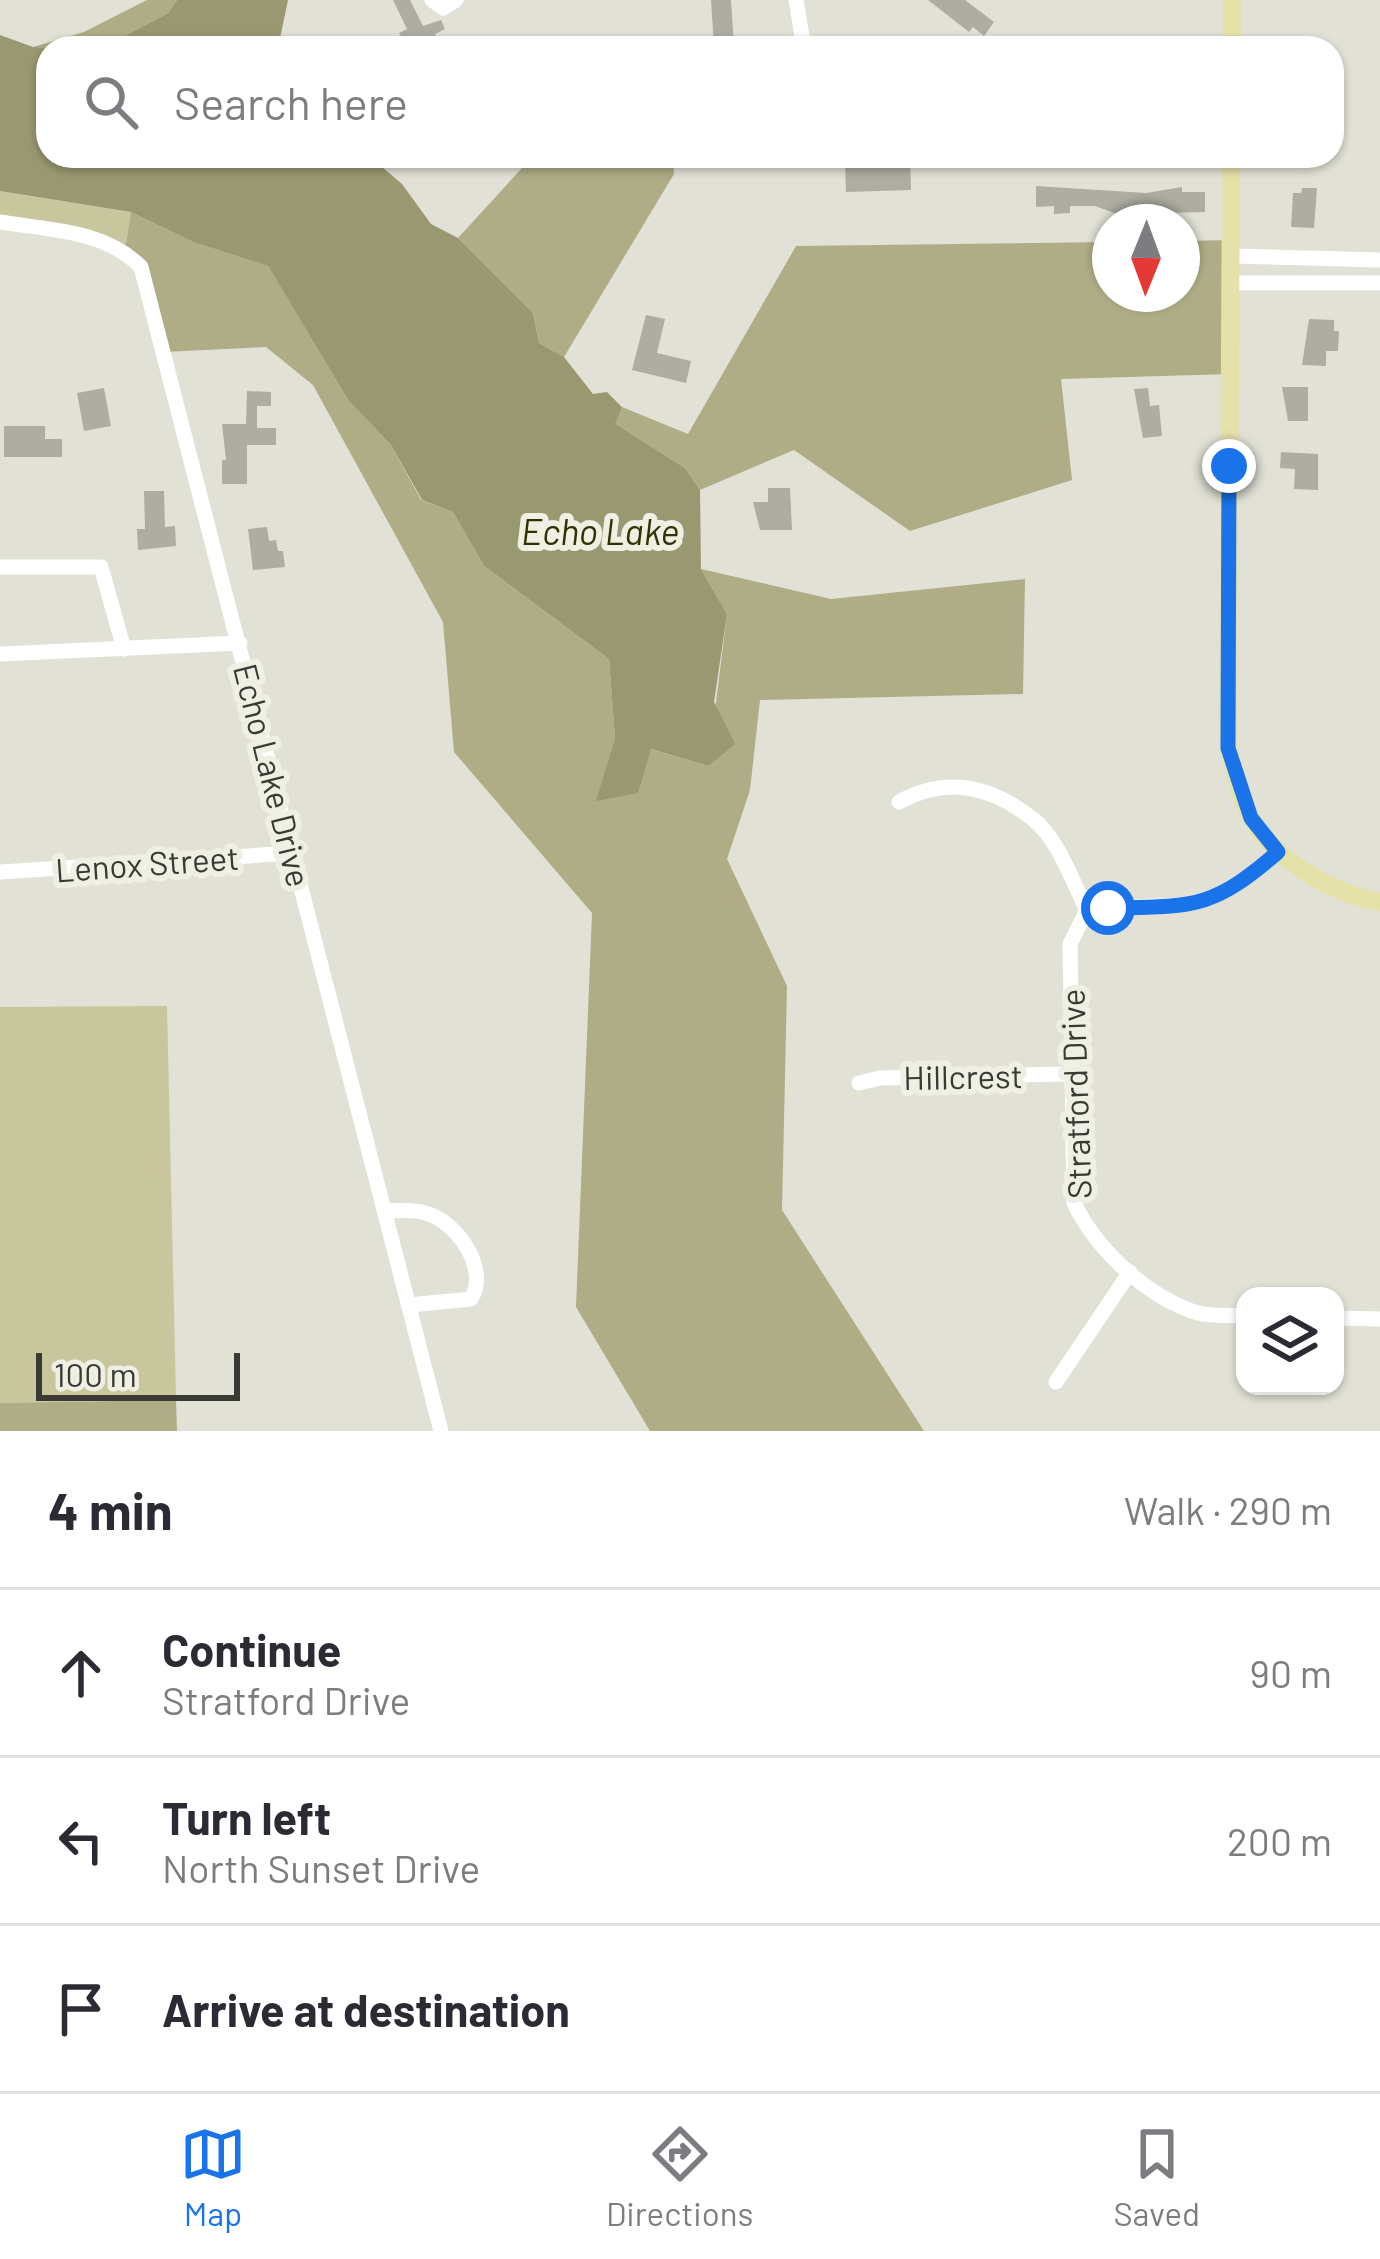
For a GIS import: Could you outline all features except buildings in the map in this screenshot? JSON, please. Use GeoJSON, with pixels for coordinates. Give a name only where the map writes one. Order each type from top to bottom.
{"type":"FeatureCollection","features":[{"type":"Feature","properties":{"kind":"main road"},"geometry":{"type":"LineString","coordinates":[[1232,0],[1232,36]]}},
{"type":"Feature","properties":{"kind":"main road"},"geometry":{"type":"LineString","coordinates":[[1231,168],[1228,748],[1251,818],[1278,852],[1348,896],[1380,902]]}},
{"type":"Feature","properties":{"kind":"street"},"geometry":{"type":"LineString","coordinates":[[432,0],[443,8],[456,0]]}},
{"type":"Feature","properties":{"kind":"street"},"geometry":{"type":"LineString","coordinates":[[796,0],[801,36]]}},
{"type":"Feature","properties":{"kind":"street","name":"Echo Lake Drive"},"geometry":{"type":"LineString","coordinates":[[0,222],[97,238],[125,251],[141,267],[441,1431]]}},
{"type":"Feature","properties":{"kind":"street"},"geometry":{"type":"LineString","coordinates":[[1231,256],[1380,260]]}},
{"type":"Feature","properties":{"kind":"street"},"geometry":{"type":"LineString","coordinates":[[1231,284],[1380,283]]}},
{"type":"Feature","properties":{"kind":"street"},"geometry":{"type":"LineString","coordinates":[[0,566],[101,567],[124,649]]}},
{"type":"Feature","properties":{"kind":"street"},"geometry":{"type":"LineString","coordinates":[[0,654],[240,644]]}},
{"type":"Feature","properties":{"kind":"street"},"geometry":{"type":"LineString","coordinates":[[899,802],[930,785],[951,784],[1034,819],[1055,847],[1087,910],[1212,901],[1237,888],[1278,852]]}},
{"type":"Feature","properties":{"kind":"street","name":"Lenox Street"},"geometry":{"type":"LineString","coordinates":[[0,872],[293,853]]}},
{"type":"Feature","properties":{"kind":"street","name":"Stratford Drive"},"geometry":{"type":"LineString","coordinates":[[1087,910],[1070,944],[1068,1074],[1074,1203],[1088,1232],[1130,1272],[1189,1310],[1236,1315]]}},
{"type":"Feature","properties":{"kind":"street","name":"Hillcrest"},"geometry":{"type":"LineString","coordinates":[[859,1083],[880,1078],[1068,1074]]}},
{"type":"Feature","properties":{"kind":"street"},"geometry":{"type":"LineString","coordinates":[[385,1211],[426,1213],[449,1225],[459,1234],[475,1270],[477,1287],[471,1299],[409,1305]]}},
{"type":"Feature","properties":{"kind":"street"},"geometry":{"type":"LineString","coordinates":[[1056,1382],[1130,1272]]}},
{"type":"Feature","properties":{"kind":"street"},"geometry":{"type":"LineString","coordinates":[[1344,1318],[1380,1319]]}},
{"type":"Feature","properties":{"kind":"green space"},"geometry":{"type":"Polygon","coordinates":[[[0,191],[131,212],[125,251],[0,222],[0,191]]]}},
{"type":"Feature","properties":{"kind":"green space"},"geometry":{"type":"Polygon","coordinates":[[[167,1006],[176,1400],[0,1403],[0,1007],[167,1006]]]}},
{"type":"Feature","properties":{"kind":"shaded area"},"geometry":{"type":"Polygon","coordinates":[[[147,0],[177,0],[168,13],[125,36],[70,36],[147,0]]]}},
{"type":"Feature","properties":{"kind":"shaded area"},"geometry":{"type":"Polygon","coordinates":[[[522,168],[674,168],[564,357],[539,343],[533,313],[458,238],[522,168]]]}},
{"type":"Feature","properties":{"kind":"shaded area"},"geometry":{"type":"Polygon","coordinates":[[[131,212],[193,242],[268,266],[348,400],[391,445],[421,500],[453,512],[484,566],[609,659],[615,738],[597,801],[650,749],[708,766],[727,614],[701,569],[831,599],[1025,579],[1023,694],[760,700],[750,790],[727,859],[787,986],[782,1210],[924,1431],[650,1431],[576,1307],[592,913],[454,752],[443,622],[313,385],[266,347],[164,352],[141,267],[125,251],[131,212]]]}},
{"type":"Feature","properties":{"kind":"shaded area"},"geometry":{"type":"Polygon","coordinates":[[[1231,240],[1230,374],[1061,379],[1072,480],[910,531],[794,450],[700,490],[685,468],[614,424],[622,407],[688,434],[796,246],[1092,242],[1092,312],[1200,312],[1200,241],[1231,240]]]}},
{"type":"Feature","properties":{"kind":"shaded area"},"geometry":{"type":"Polygon","coordinates":[[[176,1400],[177,1431],[0,1431],[0,1403],[176,1400]]]}},
{"type":"Feature","properties":{"kind":"water"},"geometry":{"type":"Polygon","coordinates":[[[177,0],[288,0],[280,36],[125,36],[168,13],[177,0]]]}},
{"type":"Feature","properties":{"kind":"water","name":"Echo Lake"},"geometry":{"type":"Polygon","coordinates":[[[0,35],[36,47],[36,168],[383,168],[402,184],[431,224],[458,238],[533,313],[539,343],[564,357],[593,394],[607,392],[622,407],[615,424],[685,468],[700,490],[701,569],[727,614],[714,702],[735,744],[708,766],[651,749],[638,793],[596,801],[615,738],[609,659],[484,566],[453,512],[422,500],[391,445],[348,400],[268,266],[193,242],[131,212],[0,191],[0,35]]]}},
{"type":"Feature","properties":{"kind":"route"},"geometry":{"type":"LineString","coordinates":[[1108,908],[1192,906],[1212,901],[1237,888],[1278,852],[1251,818],[1228,748],[1229,466]]}}]}
